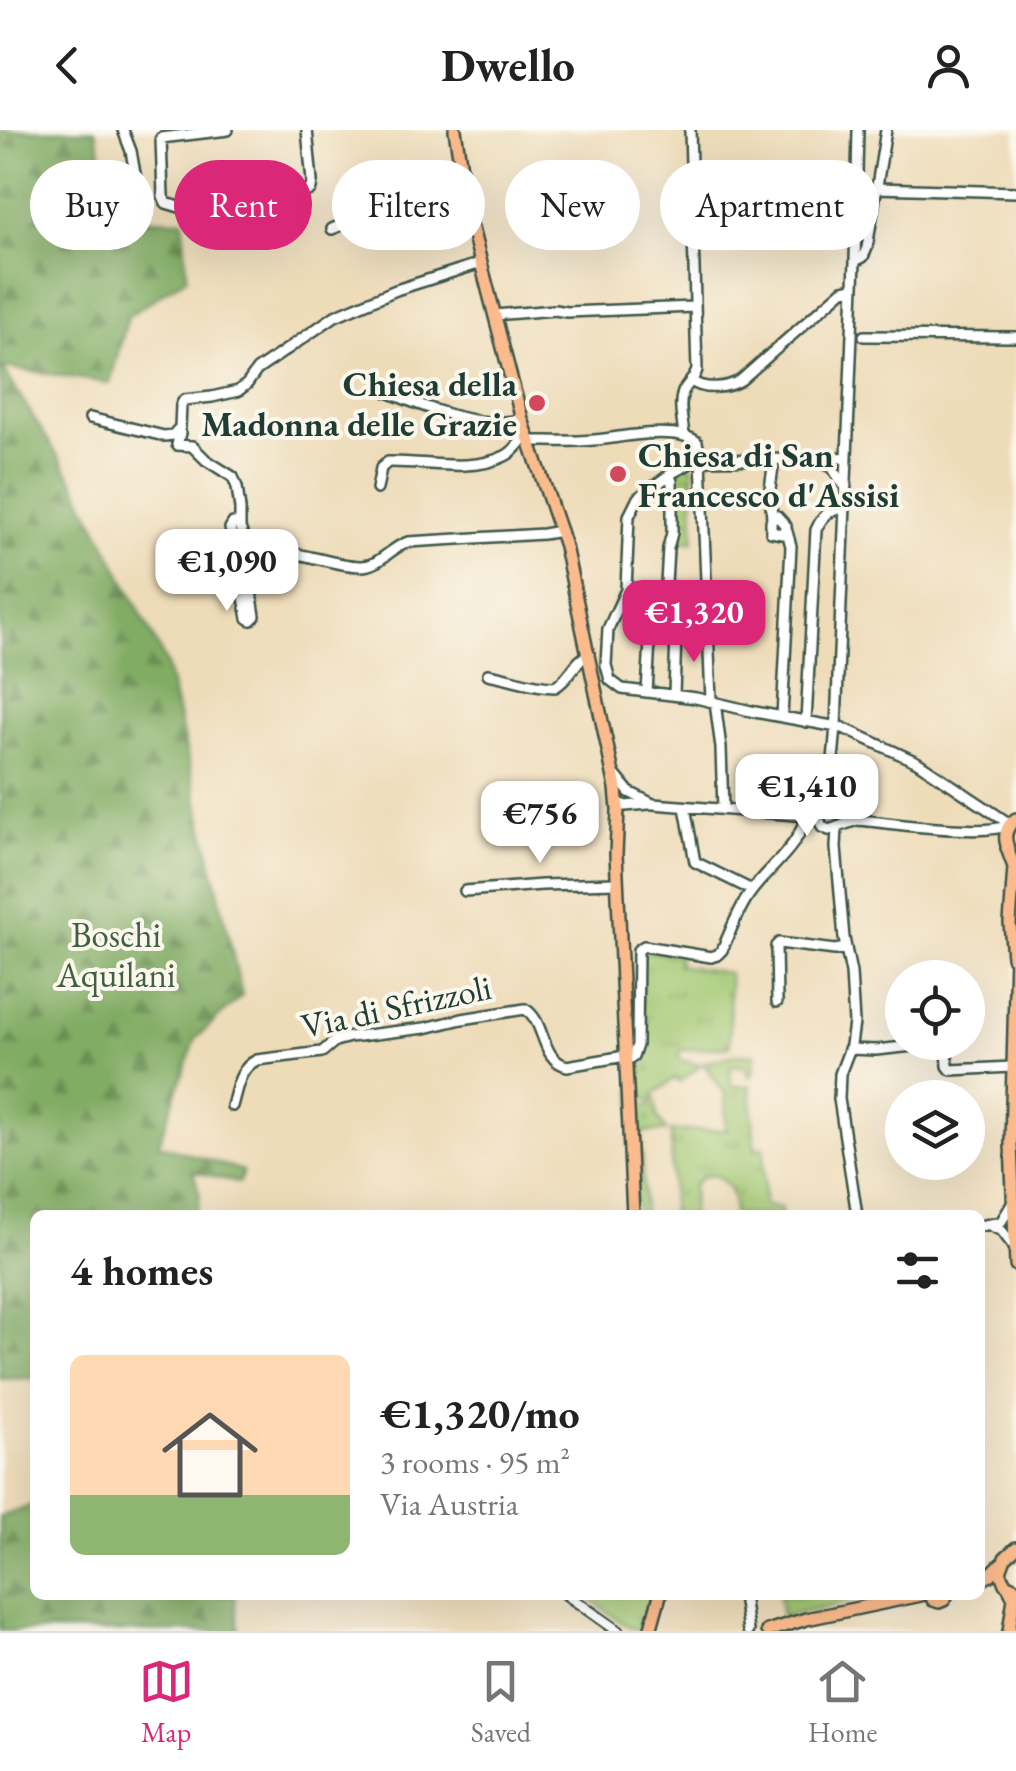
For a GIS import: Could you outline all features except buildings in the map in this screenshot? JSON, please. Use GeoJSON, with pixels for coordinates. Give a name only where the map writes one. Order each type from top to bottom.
{"type":"FeatureCollection","features":[{"type":"Feature","properties":{"kind":"main road"},"geometry":{"type":"LineString","coordinates":[[455,130],[459,160]]}},
{"type":"Feature","properties":{"kind":"main road"},"geometry":{"type":"LineString","coordinates":[[478,250],[522,420],[561,531],[618,802],[632,1210]]}},
{"type":"Feature","properties":{"kind":"main road"},"geometry":{"type":"LineString","coordinates":[[1014,819],[1005,834],[1014,865],[1010,923],[1015,971]]}},
{"type":"Feature","properties":{"kind":"main road"},"geometry":{"type":"LineString","coordinates":[[1016,952],[1012,1067],[1016,1265]]}},
{"type":"Feature","properties":{"kind":"main road"},"geometry":{"type":"LineString","coordinates":[[985,1578],[1011,1554]]}},
{"type":"Feature","properties":{"kind":"main road"},"geometry":{"type":"LineString","coordinates":[[1010,1628],[1014,1598],[1000,1574],[1011,1554]]}},
{"type":"Feature","properties":{"kind":"main road"},"geometry":{"type":"LineString","coordinates":[[985,1583],[1010,1586]]}},
{"type":"Feature","properties":{"kind":"main road"},"geometry":{"type":"LineString","coordinates":[[650,1631],[659,1600]]}},
{"type":"Feature","properties":{"kind":"main road"},"geometry":{"type":"LineString","coordinates":[[767,1631],[854,1609],[866,1600]]}},
{"type":"Feature","properties":{"kind":"main road"},"geometry":{"type":"LineString","coordinates":[[1010,1628],[1016,1608]]}},
{"type":"Feature","properties":{"kind":"street"},"geometry":{"type":"LineString","coordinates":[[122,130],[133,160]]}},
{"type":"Feature","properties":{"kind":"street"},"geometry":{"type":"LineString","coordinates":[[228,130],[189,132],[160,140],[165,201],[169,205],[186,209],[309,190],[312,181],[307,130]]}},
{"type":"Feature","properties":{"kind":"street"},"geometry":{"type":"LineString","coordinates":[[684,436],[681,398],[697,370],[690,130]]}},
{"type":"Feature","properties":{"kind":"street"},"geometry":{"type":"LineString","coordinates":[[836,848],[819,818],[830,794],[836,726],[858,130]]}},
{"type":"Feature","properties":{"kind":"street"},"geometry":{"type":"LineString","coordinates":[[879,174],[886,130]]}},
{"type":"Feature","properties":{"kind":"street"},"geometry":{"type":"LineString","coordinates":[[879,193],[1016,192]]}},
{"type":"Feature","properties":{"kind":"street"},"geometry":{"type":"LineString","coordinates":[[855,260],[866,250]]}},
{"type":"Feature","properties":{"kind":"street"},"geometry":{"type":"LineString","coordinates":[[237,525],[230,528],[251,620],[255,616],[237,525],[237,487],[233,477],[194,448],[176,445],[180,405],[184,400],[238,391],[256,370],[318,325],[396,290],[481,263]]}},
{"type":"Feature","properties":{"kind":"street"},"geometry":{"type":"LineString","coordinates":[[692,381],[702,386],[737,383],[842,290],[854,288]]}},
{"type":"Feature","properties":{"kind":"street"},"geometry":{"type":"LineString","coordinates":[[495,315],[694,307]]}},
{"type":"Feature","properties":{"kind":"street"},"geometry":{"type":"LineString","coordinates":[[864,336],[1016,337]]}},
{"type":"Feature","properties":{"kind":"street"},"geometry":{"type":"LineString","coordinates":[[387,392],[452,417],[502,423],[522,420]]}},
{"type":"Feature","properties":{"kind":"street"},"geometry":{"type":"LineString","coordinates":[[90,418],[164,436],[179,431]]}},
{"type":"Feature","properties":{"kind":"street"},"geometry":{"type":"LineString","coordinates":[[377,489],[382,468],[388,462],[456,466],[482,462],[507,456],[529,438],[684,436],[696,440],[701,460],[712,701],[721,748],[723,810]]}},
{"type":"Feature","properties":{"kind":"street"},"geometry":{"type":"LineString","coordinates":[[825,460],[847,438]]}},
{"type":"Feature","properties":{"kind":"street"},"geometry":{"type":"LineString","coordinates":[[846,459],[690,462],[638,498],[630,511],[626,590],[608,626],[607,670],[612,684],[836,726],[917,762],[994,812],[1014,819]]}},
{"type":"Feature","properties":{"kind":"street"},"geometry":{"type":"LineString","coordinates":[[702,482],[710,470],[727,460]]}},
{"type":"Feature","properties":{"kind":"street"},"geometry":{"type":"LineString","coordinates":[[774,460],[770,489],[772,534],[782,534],[786,528]]}},
{"type":"Feature","properties":{"kind":"street"},"geometry":{"type":"LineString","coordinates":[[825,460],[845,492]]}},
{"type":"Feature","properties":{"kind":"street"},"geometry":{"type":"LineString","coordinates":[[647,692],[650,628],[665,602],[672,534],[669,474]]}},
{"type":"Feature","properties":{"kind":"street"},"geometry":{"type":"LineString","coordinates":[[806,722],[816,530],[828,512],[844,509]]}},
{"type":"Feature","properties":{"kind":"street"},"geometry":{"type":"LineString","coordinates":[[774,515],[786,528],[791,546],[782,717]]}},
{"type":"Feature","properties":{"kind":"street"},"geometry":{"type":"LineString","coordinates":[[243,541],[250,550],[262,553],[294,553],[366,566],[408,542],[561,531]]}},
{"type":"Feature","properties":{"kind":"street"},"geometry":{"type":"LineString","coordinates":[[247,566],[251,556],[262,553]]}},
{"type":"Feature","properties":{"kind":"street"},"geometry":{"type":"LineString","coordinates":[[674,696],[676,634]]}},
{"type":"Feature","properties":{"kind":"street"},"geometry":{"type":"LineString","coordinates":[[488,674],[555,687],[582,658],[591,666],[607,670]]}},
{"type":"Feature","properties":{"kind":"street"},"geometry":{"type":"LineString","coordinates":[[612,771],[644,803]]}},
{"type":"Feature","properties":{"kind":"street"},"geometry":{"type":"LineString","coordinates":[[830,794],[840,821],[836,848],[854,1023],[850,1050],[840,1074],[839,1099],[856,1210]]}},
{"type":"Feature","properties":{"kind":"street"},"geometry":{"type":"LineString","coordinates":[[618,802],[626,798],[644,803],[802,816],[830,808],[857,820],[985,830],[1002,829],[1014,819]]}},
{"type":"Feature","properties":{"kind":"street"},"geometry":{"type":"LineString","coordinates":[[618,824],[624,813],[644,803]]}},
{"type":"Feature","properties":{"kind":"street"},"geometry":{"type":"LineString","coordinates":[[686,806],[695,862],[752,890]]}},
{"type":"Feature","properties":{"kind":"street"},"geometry":{"type":"LineString","coordinates":[[985,830],[995,824],[994,812]]}},
{"type":"Feature","properties":{"kind":"street"},"geometry":{"type":"LineString","coordinates":[[625,1058],[633,1057],[637,1045],[638,950],[644,946],[714,956],[722,950],[752,890],[781,859],[802,816]]}},
{"type":"Feature","properties":{"kind":"street"},"geometry":{"type":"LineString","coordinates":[[802,816],[831,830],[857,820]]}},
{"type":"Feature","properties":{"kind":"street"},"geometry":{"type":"LineString","coordinates":[[985,830],[1010,850]]}},
{"type":"Feature","properties":{"kind":"street"},"geometry":{"type":"LineString","coordinates":[[465,891],[618,883]]}},
{"type":"Feature","properties":{"kind":"street"},"geometry":{"type":"LineString","coordinates":[[777,1002],[779,942],[846,948]]}},
{"type":"Feature","properties":{"kind":"street","name":"Via di Sfrizzoli"},"geometry":{"type":"LineString","coordinates":[[232,1106],[243,1072],[257,1060],[325,1051],[335,1041],[350,1037],[425,1028],[525,1008],[533,1013],[558,1064],[625,1058]]}},
{"type":"Feature","properties":{"kind":"street"},"geometry":{"type":"LineString","coordinates":[[850,1050],[941,1043],[947,1048],[951,1070],[1012,1067]]}},
{"type":"Feature","properties":{"kind":"street"},"geometry":{"type":"LineString","coordinates":[[985,1226],[1004,1219],[1012,1202]]}},
{"type":"Feature","properties":{"kind":"street"},"geometry":{"type":"LineString","coordinates":[[985,1226],[1002,1231],[1015,1248]]}},
{"type":"Feature","properties":{"kind":"street"},"geometry":{"type":"LineString","coordinates":[[574,1600],[618,1631]]}},
{"type":"Feature","properties":{"kind":"street"},"geometry":{"type":"LineString","coordinates":[[744,1600],[748,1631]]}},
{"type":"Feature","properties":{"kind":"green space","name":"Boschi Aquilani"},"geometry":{"type":"Polygon","coordinates":[[[0,130],[95,130],[103,160],[30,160],[30,250],[154,250],[154,219],[174,220],[174,250],[185,250],[187,277],[128,316],[110,383],[2,367],[73,480],[166,663],[242,995],[196,1038],[158,1144],[243,1171],[239,1183],[193,1171],[200,1196],[197,1210],[30,1210],[30,1378],[0,1379],[0,130]]]}},
{"type":"Feature","properties":{"kind":"green space"},"geometry":{"type":"Polygon","coordinates":[[[688,463],[693,468],[694,541],[676,541],[674,473],[688,463]]]}},
{"type":"Feature","properties":{"kind":"green space"},"geometry":{"type":"Polygon","coordinates":[[[641,952],[679,956],[678,965],[729,973],[730,1046],[682,1050],[678,1055],[681,1060],[701,1065],[679,1082],[675,1078],[653,1095],[656,1100],[652,1102],[643,1097],[638,1069],[641,952]]]}},
{"type":"Feature","properties":{"kind":"green space"},"geometry":{"type":"Polygon","coordinates":[[[739,1054],[756,1055],[752,1076],[746,1066],[730,1066],[731,1086],[750,1086],[755,1149],[764,1147],[764,1206],[781,1210],[733,1210],[731,1191],[714,1175],[702,1177],[693,1185],[692,1210],[672,1210],[671,1131],[726,1130],[725,1093],[703,1063],[739,1054]]]}},
{"type":"Feature","properties":{"kind":"green space"},"geometry":{"type":"Polygon","coordinates":[[[635,1088],[643,1105],[656,1106],[657,1117],[667,1131],[641,1132],[644,1210],[637,1210],[632,1089],[635,1088]]]}},
{"type":"Feature","properties":{"kind":"green space"},"geometry":{"type":"Polygon","coordinates":[[[30,1506],[30,1600],[235,1600],[239,1631],[0,1631],[0,1517],[30,1506]]]}},
{"type":"Feature","properties":{"kind":"green space"},"geometry":{"type":"Polygon","coordinates":[[[592,1600],[654,1600],[645,1631],[622,1623],[592,1600]]]}},
{"type":"Feature","properties":{"kind":"green space"},"geometry":{"type":"Polygon","coordinates":[[[780,1600],[854,1600],[852,1602],[782,1617],[780,1600]]]}},
{"type":"Feature","properties":{"kind":"place","name":"Chiesa della Madonna delle Grazie"},"geometry":{"type":"Point","coordinates":[537,403]}},
{"type":"Feature","properties":{"kind":"place","name":"Chiesa di San Francesco d'Assisi"},"geometry":{"type":"Point","coordinates":[618,474]}}]}
